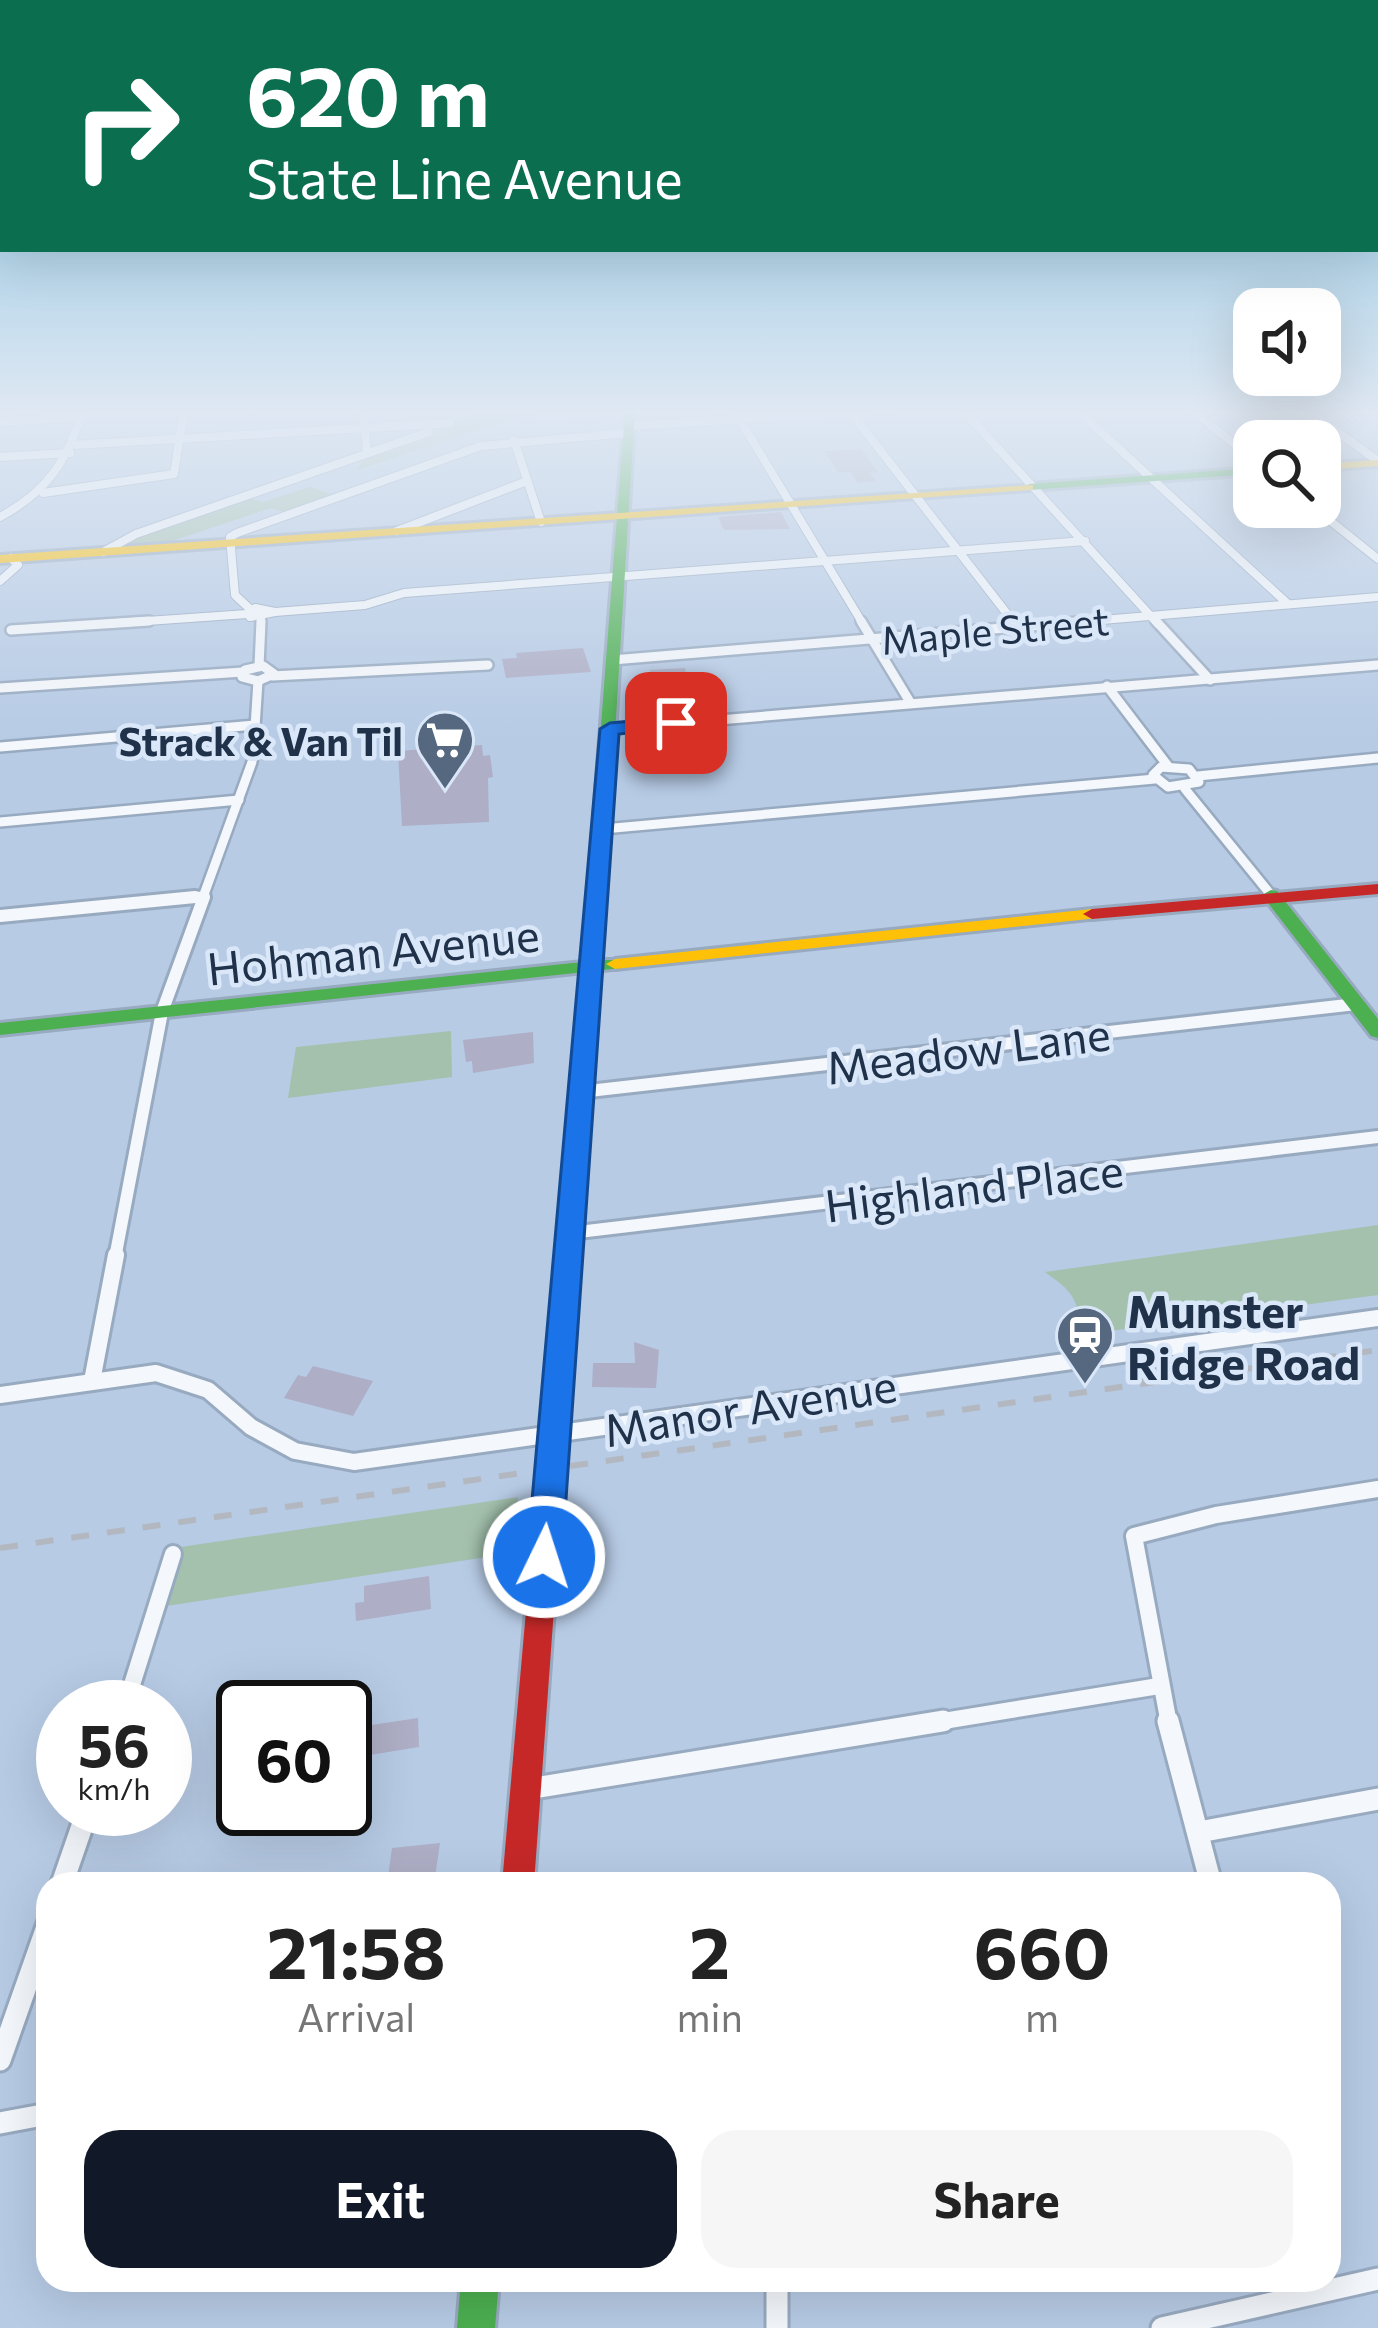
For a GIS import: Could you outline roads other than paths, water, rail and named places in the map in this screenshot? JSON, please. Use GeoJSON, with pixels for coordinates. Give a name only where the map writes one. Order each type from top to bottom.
{"type":"FeatureCollection","features":[{"type":"Feature","properties":{"kind":"main road"},"geometry":{"type":"LineString","coordinates":[[14,560],[578,519]]}},
{"type":"Feature","properties":{"kind":"main road"},"geometry":{"type":"LineString","coordinates":[[519,1872],[603,829],[620,519]]}},
{"type":"Feature","properties":{"kind":"main road","name":"Hohman Avenue"},"geometry":{"type":"LineString","coordinates":[[0,1029],[755,949],[761,943],[1378,885]]}},
{"type":"Feature","properties":{"kind":"main road"},"geometry":{"type":"LineString","coordinates":[[1271,896],[1378,1032]]}},
{"type":"Feature","properties":{"kind":"main road"},"geometry":{"type":"LineString","coordinates":[[476,2328],[479,2292]]}},
{"type":"Feature","properties":{"kind":"street"},"geometry":{"type":"LineString","coordinates":[[103,552],[182,519]]}},
{"type":"Feature","properties":{"kind":"street"},"geometry":{"type":"LineString","coordinates":[[261,619],[236,602],[231,591],[230,537],[277,519]]}},
{"type":"Feature","properties":{"kind":"street"},"geometry":{"type":"LineString","coordinates":[[397,531],[429,519]]}},
{"type":"Feature","properties":{"kind":"street"},"geometry":{"type":"LineString","coordinates":[[801,519],[910,702]]}},
{"type":"Feature","properties":{"kind":"street"},"geometry":{"type":"LineString","coordinates":[[932,519],[1018,627]]}},
{"type":"Feature","properties":{"kind":"street"},"geometry":{"type":"LineString","coordinates":[[1064,519],[1207,676]]}},
{"type":"Feature","properties":{"kind":"street"},"geometry":{"type":"LineString","coordinates":[[1196,519],[1288,604]]}},
{"type":"Feature","properties":{"kind":"street"},"geometry":{"type":"LineString","coordinates":[[1339,528],[1378,560]]}},
{"type":"Feature","properties":{"kind":"street"},"geometry":{"type":"LineString","coordinates":[[0,638],[6,628],[275,612],[365,604],[404,593],[1085,541]]}},
{"type":"Feature","properties":{"kind":"street"},"geometry":{"type":"LineString","coordinates":[[0,581],[14,560]]}},
{"type":"Feature","properties":{"kind":"street","name":"Maple Street"},"geometry":{"type":"LineString","coordinates":[[613,660],[1378,597]]}},
{"type":"Feature","properties":{"kind":"street"},"geometry":{"type":"LineString","coordinates":[[261,619],[275,612]]}},
{"type":"Feature","properties":{"kind":"street"},"geometry":{"type":"LineString","coordinates":[[259,666],[261,619]]}},
{"type":"Feature","properties":{"kind":"street"},"geometry":{"type":"LineString","coordinates":[[610,729],[1378,662]]}},
{"type":"Feature","properties":{"kind":"street"},"geometry":{"type":"LineString","coordinates":[[243,672],[244,679],[258,681],[272,676],[488,665]]}},
{"type":"Feature","properties":{"kind":"street"},"geometry":{"type":"LineString","coordinates":[[0,688],[243,672],[259,666],[273,668],[272,676]]}},
{"type":"Feature","properties":{"kind":"street"},"geometry":{"type":"LineString","coordinates":[[92,1382],[162,1012],[253,760],[258,681]]}},
{"type":"Feature","properties":{"kind":"street"},"geometry":{"type":"LineString","coordinates":[[1106,685],[1168,766],[1198,776],[1378,758]]}},
{"type":"Feature","properties":{"kind":"street"},"geometry":{"type":"LineString","coordinates":[[0,747],[255,725]]}},
{"type":"Feature","properties":{"kind":"street"},"geometry":{"type":"LineString","coordinates":[[1154,779],[1154,772],[1168,766]]}},
{"type":"Feature","properties":{"kind":"street"},"geometry":{"type":"LineString","coordinates":[[1185,789],[1199,782],[1198,776]]}},
{"type":"Feature","properties":{"kind":"street"},"geometry":{"type":"LineString","coordinates":[[603,829],[1154,779],[1185,789],[1271,896]]}},
{"type":"Feature","properties":{"kind":"street"},"geometry":{"type":"LineString","coordinates":[[0,822],[239,800]]}},
{"type":"Feature","properties":{"kind":"street"},"geometry":{"type":"LineString","coordinates":[[0,916],[202,896]]}},
{"type":"Feature","properties":{"kind":"street","name":"Meadow Lane"},"geometry":{"type":"LineString","coordinates":[[580,1093],[1356,1004]]}},
{"type":"Feature","properties":{"kind":"street","name":"Highland Place"},"geometry":{"type":"LineString","coordinates":[[570,1233],[1378,1137]]}},
{"type":"Feature","properties":{"kind":"street","name":"Manor Avenue"},"geometry":{"type":"LineString","coordinates":[[0,1395],[156,1373],[208,1390],[251,1427],[295,1451],[354,1462],[1378,1318]]}},
{"type":"Feature","properties":{"kind":"street"},"geometry":{"type":"LineString","coordinates":[[1208,1872],[1159,1686],[1133,1536],[1216,1515],[1378,1489]]}},
{"type":"Feature","properties":{"kind":"street"},"geometry":{"type":"LineString","coordinates":[[133,1680],[173,1554]]}},
{"type":"Feature","properties":{"kind":"street"},"geometry":{"type":"LineString","coordinates":[[528,1790],[1159,1686]]}},
{"type":"Feature","properties":{"kind":"street"},"geometry":{"type":"LineString","coordinates":[[1199,1832],[1378,1798]]}},
{"type":"Feature","properties":{"kind":"street"},"geometry":{"type":"LineString","coordinates":[[66,1872],[79,1836]]}},
{"type":"Feature","properties":{"kind":"street"},"geometry":{"type":"LineString","coordinates":[[0,2060],[36,1958]]}},
{"type":"Feature","properties":{"kind":"street"},"geometry":{"type":"LineString","coordinates":[[0,2123],[36,2116]]}},
{"type":"Feature","properties":{"kind":"street"},"geometry":{"type":"LineString","coordinates":[[1341,2284],[1378,2279]]}},
{"type":"Feature","properties":{"kind":"street"},"geometry":{"type":"LineString","coordinates":[[776,2328],[777,2292]]}},
{"type":"Feature","properties":{"kind":"street"},"geometry":{"type":"LineString","coordinates":[[1162,2328],[1303,2292]]}},
{"type":"Feature","properties":{"kind":"railway"},"geometry":{"type":"LineString","coordinates":[[0,1548],[1378,1350]]}},
{"type":"Feature","properties":{"kind":"place","name":"Strack & Van Til"},"geometry":{"type":"Point","coordinates":[445,791]}},
{"type":"Feature","properties":{"kind":"place","name":"Munster Ridge Road"},"geometry":{"type":"Point","coordinates":[1085,1386]}}]}
